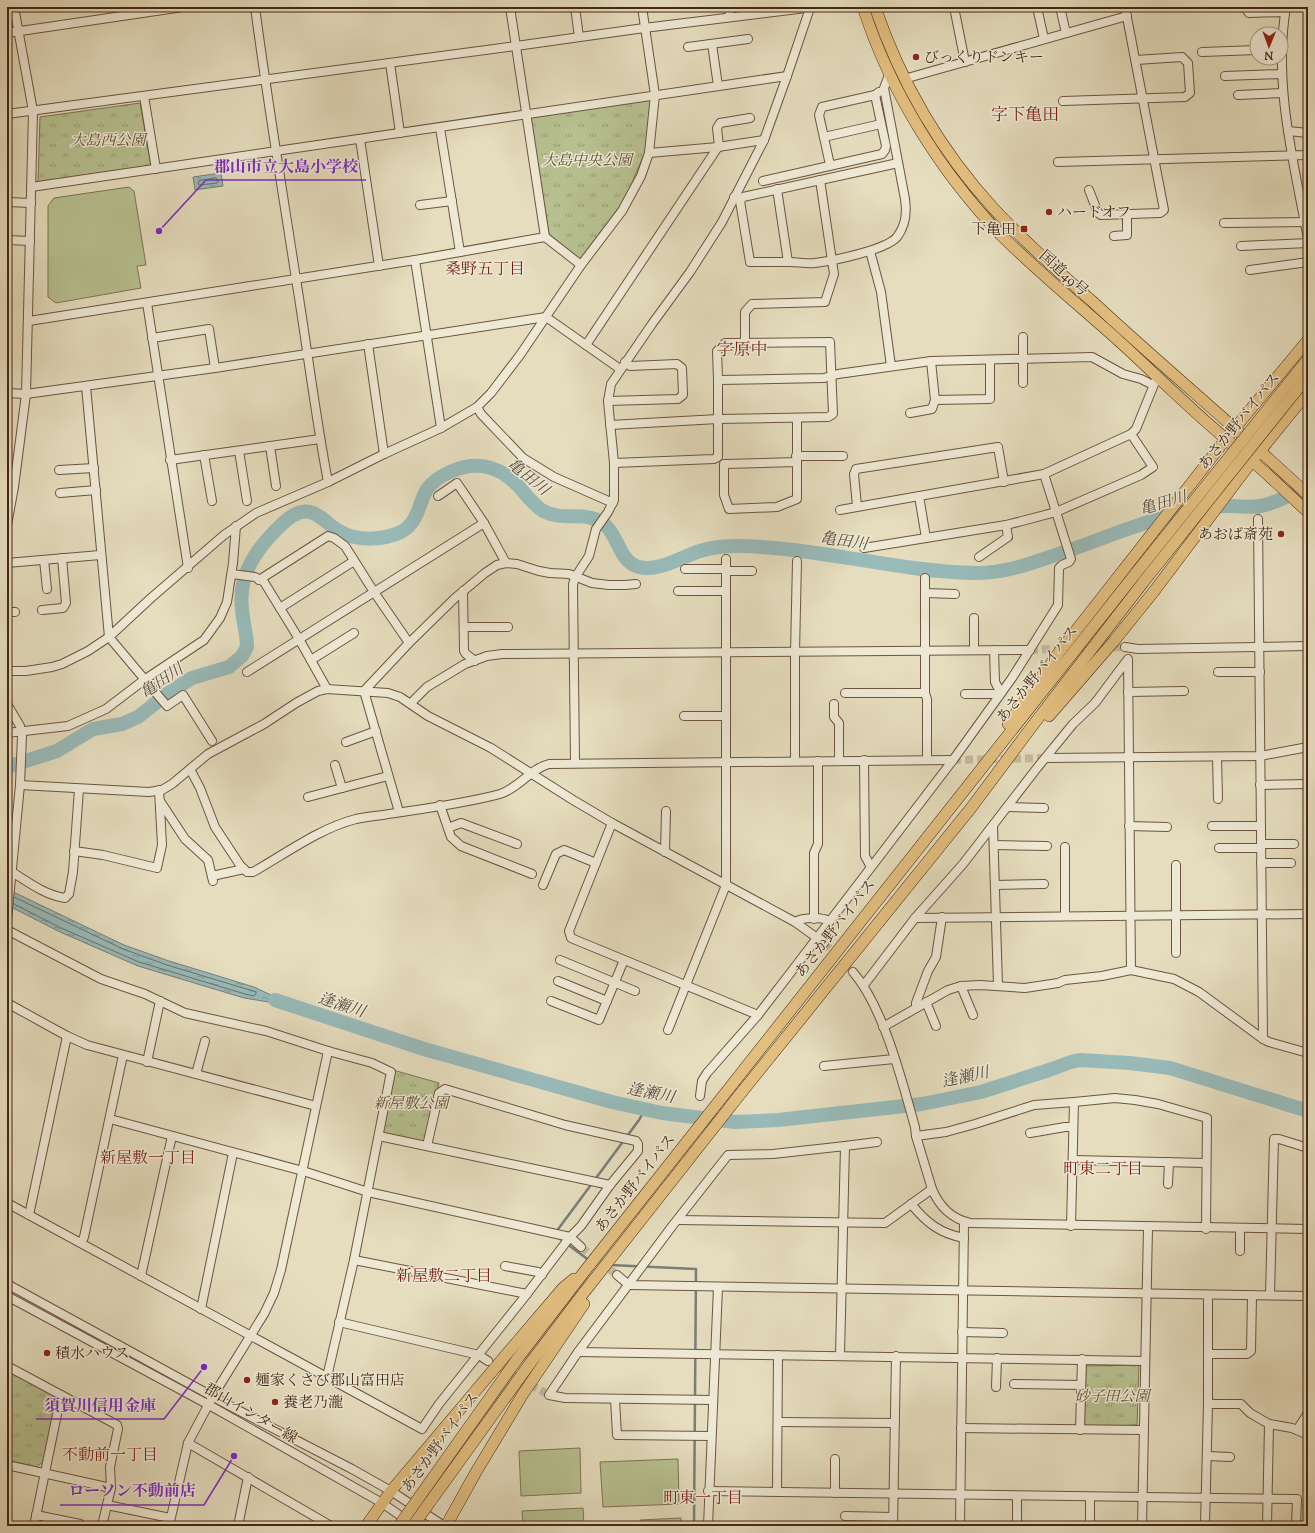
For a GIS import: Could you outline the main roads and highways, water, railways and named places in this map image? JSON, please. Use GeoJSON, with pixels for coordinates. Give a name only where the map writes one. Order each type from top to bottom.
{"type":"FeatureCollection","features":[{"type":"Feature","properties":{"kind":"highway","name":"国道49号"},"geometry":{"type":"LineString","coordinates":[[863,7],[889,75],[919,128],[960,187],[999,232],[1155,381],[1252,461],[1308,512]]}},
{"type":"Feature","properties":{"kind":"highway","name":"国道49号"},"geometry":{"type":"LineString","coordinates":[[875,7],[904,79],[930,125],[950,154],[994,209],[1032,247],[1308,495]]}},
{"type":"Feature","properties":{"kind":"highway"},"geometry":{"type":"LineString","coordinates":[[995,750],[1010,722],[1060,651],[1226,439],[1308,340]]}},
{"type":"Feature","properties":{"kind":"highway","name":"あさか野バイパス"},"geometry":{"type":"LineString","coordinates":[[414,1526],[425,1499],[518,1358],[995,750],[1308,359]]}},
{"type":"Feature","properties":{"kind":"highway","name":"あさか野バイパス"},"geometry":{"type":"LineString","coordinates":[[399,1526],[425,1499],[737,1098],[971,808],[1145,580],[1308,376]]}},
{"type":"Feature","properties":{"kind":"highway"},"geometry":{"type":"LineString","coordinates":[[971,808],[1114,641],[1155,590],[1252,461],[1307,395]]}},
{"type":"Feature","properties":{"kind":"highway"},"geometry":{"type":"LineString","coordinates":[[366,1526],[391,1491],[563,1288],[584,1272]]}},
{"type":"Feature","properties":{"kind":"highway"},"geometry":{"type":"LineString","coordinates":[[445,1526],[519,1401],[588,1298],[601,1272]]}},
{"type":"Feature","properties":{"kind":"water"},"geometry":{"type":"Polygon","coordinates":[[[221,173],[223,186],[195,190],[193,177],[221,173]]]}},
{"type":"Feature","properties":{"kind":"water"},"geometry":{"type":"Polygon","coordinates":[[[7,889],[124,945],[169,961],[254,987],[294,1006],[244,998],[138,966],[60,932],[7,905],[7,889]]]}},
{"type":"Feature","properties":{"kind":"waterway","name":"亀田川"},"geometry":{"type":"LineString","coordinates":[[7,767],[57,751],[93,729],[122,724],[138,717],[167,694],[192,678],[229,667],[242,656],[247,647],[242,597],[246,574],[250,563],[263,544],[291,517],[304,512],[313,513],[339,531],[354,537],[370,539],[394,535],[406,529],[410,525],[416,516],[427,489],[431,484],[443,475],[464,467],[478,466],[492,468],[499,471],[511,479],[531,501],[543,511],[559,516],[582,517],[597,520],[609,529],[627,560],[639,567],[647,568],[662,566],[705,550],[719,547],[738,546],[798,550],[948,572],[988,573],[1029,564],[1164,517],[1210,507],[1253,507],[1267,505],[1308,487]]}},
{"type":"Feature","properties":{"kind":"waterway","name":"逢瀬川"},"geometry":{"type":"LineString","coordinates":[[275,1000],[424,1049],[612,1102],[662,1113],[735,1122],[778,1120],[922,1104],[981,1092],[1080,1060],[1130,1063],[1170,1068],[1308,1111]]}},
{"type":"Feature","properties":{"kind":"waterway"},"geometry":{"type":"LineString","coordinates":[[556,1232],[639,1120],[645,1109]]}},
{"type":"Feature","properties":{"kind":"waterway"},"geometry":{"type":"LineString","coordinates":[[559,1238],[590,1261]]}},
{"type":"Feature","properties":{"kind":"waterway"},"geometry":{"type":"LineString","coordinates":[[610,1265],[696,1269],[694,1526]]}},
{"type":"Feature","properties":{"kind":"tunnel"},"geometry":{"type":"LineString","coordinates":[[1030,650],[1125,647]]}},
{"type":"Feature","properties":{"kind":"tunnel"},"geometry":{"type":"LineString","coordinates":[[953,760],[1046,758]]}},
{"type":"Feature","properties":{"kind":"tunnel"},"geometry":{"type":"LineString","coordinates":[[824,943],[853,972]]}},
{"type":"Feature","properties":{"kind":"tunnel"},"geometry":{"type":"LineString","coordinates":[[581,1247],[617,1275]]}},
{"type":"Feature","properties":{"kind":"tunnel"},"geometry":{"type":"LineString","coordinates":[[488,1361],[549,1395]]}},
{"type":"Feature","properties":{"kind":"place","name":"びっくりドンキー"},"geometry":{"type":"Point","coordinates":[916,57]}},
{"type":"Feature","properties":{"kind":"place","name":"ハードオフ"},"geometry":{"type":"Point","coordinates":[1049,212]}},
{"type":"Feature","properties":{"kind":"place","name":"下亀田"},"geometry":{"type":"Point","coordinates":[1024,229]}},
{"type":"Feature","properties":{"kind":"place","name":"郡山市立大島小学校"},"geometry":{"type":"Point","coordinates":[159,231]}},
{"type":"Feature","properties":{"kind":"place","name":"あおば斎苑"},"geometry":{"type":"Point","coordinates":[1281,534]}},
{"type":"Feature","properties":{"kind":"place","name":"積水ハウス"},"geometry":{"type":"Point","coordinates":[47,1353]}},
{"type":"Feature","properties":{"kind":"place","name":"須賀川信用金庫"},"geometry":{"type":"Point","coordinates":[204,1367]}},
{"type":"Feature","properties":{"kind":"place","name":"麺家くさび郡山富田店"},"geometry":{"type":"Point","coordinates":[247,1380]}},
{"type":"Feature","properties":{"kind":"place","name":"養老乃瀧"},"geometry":{"type":"Point","coordinates":[275,1402]}},
{"type":"Feature","properties":{"kind":"place","name":"ローソン不動前店"},"geometry":{"type":"Point","coordinates":[234,1456]}},
{"type":"Feature","properties":{"kind":"district","name":"字下亀田"},"geometry":{"type":"Point","coordinates":[1025,114]}},
{"type":"Feature","properties":{"kind":"district","name":"桑野五丁目"},"geometry":{"type":"Point","coordinates":[485,268]}},
{"type":"Feature","properties":{"kind":"district","name":"字原中"},"geometry":{"type":"Point","coordinates":[742,349]}},
{"type":"Feature","properties":{"kind":"district","name":"新屋敷一丁目"},"geometry":{"type":"Point","coordinates":[148,1157]}},
{"type":"Feature","properties":{"kind":"district","name":"町東二丁目"},"geometry":{"type":"Point","coordinates":[1103,1168]}},
{"type":"Feature","properties":{"kind":"district","name":"新屋敷二丁目"},"geometry":{"type":"Point","coordinates":[444,1275]}},
{"type":"Feature","properties":{"kind":"district","name":"不動前一丁目"},"geometry":{"type":"Point","coordinates":[110,1454]}},
{"type":"Feature","properties":{"kind":"district","name":"町東一丁目"},"geometry":{"type":"Point","coordinates":[703,1497]}},
{"type":"Feature","properties":{"kind":"park label","name":"大島西公園"},"geometry":{"type":"Point","coordinates":[108,140]}},
{"type":"Feature","properties":{"kind":"park label","name":"大島中央公園"},"geometry":{"type":"Point","coordinates":[587,160]}},
{"type":"Feature","properties":{"kind":"park label","name":"新屋敷公園"},"geometry":{"type":"Point","coordinates":[411,1103]}},
{"type":"Feature","properties":{"kind":"park label","name":"砂子田公園"},"geometry":{"type":"Point","coordinates":[1112,1396]}}]}
